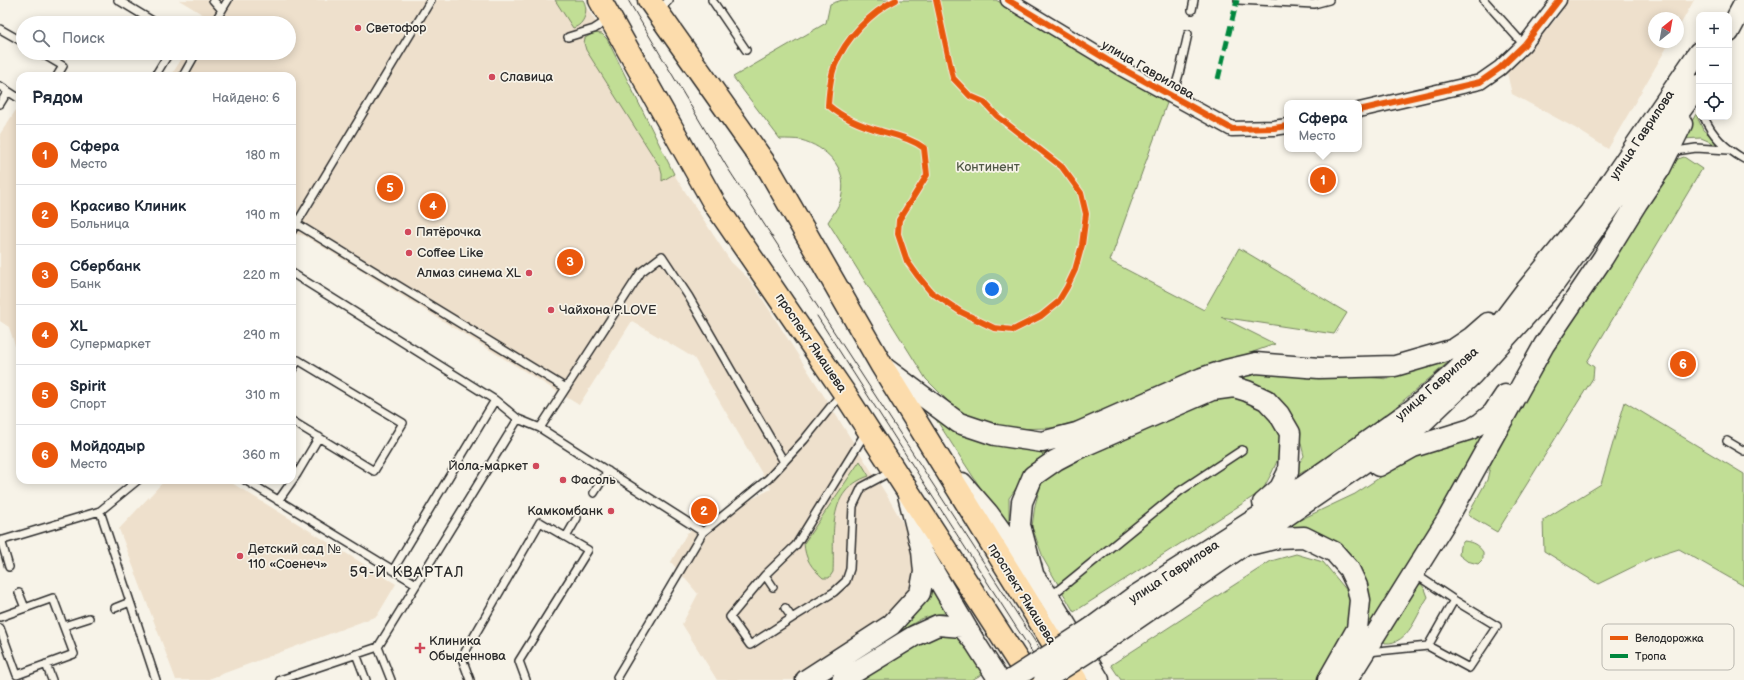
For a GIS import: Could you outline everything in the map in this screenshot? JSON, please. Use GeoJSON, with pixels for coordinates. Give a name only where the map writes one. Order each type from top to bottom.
{"type":"FeatureCollection","features":[{"type":"Feature","properties":{"kind":"main road"},"geometry":{"type":"LineString","coordinates":[[1726,12],[1734,0]]}},
{"type":"Feature","properties":{"kind":"main road","name":"проспект Ямашева"},"geometry":{"type":"LineString","coordinates":[[658,4],[770,170],[882,366],[1076,680]]}},
{"type":"Feature","properties":{"kind":"main road"},"geometry":{"type":"LineString","coordinates":[[1732,26],[1744,4]]}},
{"type":"Feature","properties":{"kind":"main road","name":"проспект Ямашева"},"geometry":{"type":"LineString","coordinates":[[606,9],[714,203],[844,391],[1030,680]]}},
{"type":"Feature","properties":{"kind":"main road","name":"улица Гаврилова"},"geometry":{"type":"LineString","coordinates":[[1095,636],[1132,598],[1277,505],[1412,409],[1454,373],[1492,335],[1526,290],[1590,212],[1696,56]]}},
{"type":"Feature","properties":{"kind":"main road","name":"улица Гаврилова"},"geometry":{"type":"LineString","coordinates":[[1095,636],[1241,547],[1423,422],[1472,375],[1552,287],[1696,89]]}},
{"type":"Feature","properties":{"kind":"main road"},"geometry":{"type":"LineString","coordinates":[[1349,679],[1448,518],[1544,345],[1603,258],[1660,169],[1696,98]]}},
{"type":"Feature","properties":{"kind":"main road"},"geometry":{"type":"LineString","coordinates":[[882,366],[959,423],[995,435],[1042,442],[1077,433],[1202,378],[1226,370],[1256,363],[1319,368],[1396,366],[1454,349],[1472,337],[1526,290]]}},
{"type":"Feature","properties":{"kind":"main road"},"geometry":{"type":"LineString","coordinates":[[1324,489],[1369,473],[1413,447],[1462,433],[1481,423],[1493,413],[1518,374],[1544,345]]}},
{"type":"Feature","properties":{"kind":"main road"},"geometry":{"type":"LineString","coordinates":[[1034,577],[1020,525],[1022,502],[1033,476],[1077,448],[1212,390],[1234,387],[1266,400],[1279,414],[1290,434],[1288,472],[1280,488],[1266,502],[1157,576],[1132,598]]}},
{"type":"Feature","properties":{"kind":"main road"},"geometry":{"type":"LineString","coordinates":[[929,444],[988,513],[1049,597],[1099,680]]}},
{"type":"Feature","properties":{"kind":"main road"},"geometry":{"type":"LineString","coordinates":[[806,680],[891,625],[920,593],[924,572],[922,551],[907,489]]}},
{"type":"Feature","properties":{"kind":"main road"},"geometry":{"type":"LineString","coordinates":[[1241,547],[1278,538],[1304,537],[1334,552],[1349,569],[1357,586],[1360,600],[1357,629],[1328,680]]}},
{"type":"Feature","properties":{"kind":"main road"},"geometry":{"type":"LineString","coordinates":[[922,551],[976,644],[999,680]]}},
{"type":"Feature","properties":{"kind":"main road"},"geometry":{"type":"LineString","coordinates":[[842,680],[914,636],[938,625],[962,627],[976,644]]}},
{"type":"Feature","properties":{"kind":"main road"},"geometry":{"type":"LineString","coordinates":[[1011,680],[1095,636]]}},
{"type":"Feature","properties":{"kind":"main road"},"geometry":{"type":"LineString","coordinates":[[1044,680],[1095,636]]}},
{"type":"Feature","properties":{"kind":"street","name":"улица Гаврилова"},"geometry":{"type":"LineString","coordinates":[[1008,0],[1172,97],[1232,129],[1284,126]]}},
{"type":"Feature","properties":{"kind":"street"},"geometry":{"type":"LineString","coordinates":[[1362,109],[1480,82],[1500,68],[1524,45],[1559,0]]}},
{"type":"Feature","properties":{"kind":"lane"},"geometry":{"type":"LineString","coordinates":[[118,0],[144,16]]}},
{"type":"Feature","properties":{"kind":"lane"},"geometry":{"type":"LineString","coordinates":[[213,0],[222,10]]}},
{"type":"Feature","properties":{"kind":"lane"},"geometry":{"type":"LineString","coordinates":[[218,16],[228,0]]}},
{"type":"Feature","properties":{"kind":"lane"},"geometry":{"type":"LineString","coordinates":[[431,0],[297,224],[566,388]]}},
{"type":"Feature","properties":{"kind":"lane"},"geometry":{"type":"LineString","coordinates":[[712,0],[746,50]]}},
{"type":"Feature","properties":{"kind":"lane"},"geometry":{"type":"LineString","coordinates":[[1192,10],[1194,0]]}},
{"type":"Feature","properties":{"kind":"lane"},"geometry":{"type":"LineString","coordinates":[[1238,0],[1314,4],[1324,1]]}},
{"type":"Feature","properties":{"kind":"lane"},"geometry":{"type":"LineString","coordinates":[[1484,0],[1524,45]]}},
{"type":"Feature","properties":{"kind":"lane"},"geometry":{"type":"LineString","coordinates":[[568,37],[594,29],[606,9]]}},
{"type":"Feature","properties":{"kind":"lane"},"geometry":{"type":"LineString","coordinates":[[0,28],[16,38]]}},
{"type":"Feature","properties":{"kind":"lane"},"geometry":{"type":"LineString","coordinates":[[1172,97],[1188,34]]}},
{"type":"Feature","properties":{"kind":"lane"},"geometry":{"type":"LineString","coordinates":[[53,60],[63,66],[59,72]]}},
{"type":"Feature","properties":{"kind":"lane"},"geometry":{"type":"LineString","coordinates":[[157,72],[165,60]]}},
{"type":"Feature","properties":{"kind":"lane"},"geometry":{"type":"LineString","coordinates":[[185,72],[192,60]]}},
{"type":"Feature","properties":{"kind":"lane"},"geometry":{"type":"LineString","coordinates":[[0,86],[16,96]]}},
{"type":"Feature","properties":{"kind":"lane"},"geometry":{"type":"LineString","coordinates":[[0,104],[8,91]]}},
{"type":"Feature","properties":{"kind":"lane"},"geometry":{"type":"LineString","coordinates":[[1705,120],[1709,128],[1728,150],[1744,159]]}},
{"type":"Feature","properties":{"kind":"lane"},"geometry":{"type":"LineString","coordinates":[[1660,169],[1676,151],[1696,148],[1728,150]]}},
{"type":"Feature","properties":{"kind":"lane"},"geometry":{"type":"LineString","coordinates":[[540,428],[641,272],[662,256],[688,296],[784,462]]}},
{"type":"Feature","properties":{"kind":"lane"},"geometry":{"type":"LineString","coordinates":[[296,276],[495,400],[518,418],[540,428],[703,532]]}},
{"type":"Feature","properties":{"kind":"lane"},"geometry":{"type":"LineString","coordinates":[[296,363],[298,360],[403,423],[374,471],[296,423]]}},
{"type":"Feature","properties":{"kind":"lane"},"geometry":{"type":"LineString","coordinates":[[618,680],[617,677],[703,532],[768,479],[804,440],[844,391]]}},
{"type":"Feature","properties":{"kind":"lane"},"geometry":{"type":"LineString","coordinates":[[393,570],[495,400]]}},
{"type":"Feature","properties":{"kind":"lane"},"geometry":{"type":"LineString","coordinates":[[280,680],[378,647],[518,418]]}},
{"type":"Feature","properties":{"kind":"lane"},"geometry":{"type":"LineString","coordinates":[[868,428],[796,546],[765,575],[730,618],[750,645],[834,592],[846,581],[850,569],[853,506],[862,487],[894,470]]}},
{"type":"Feature","properties":{"kind":"lane"},"geometry":{"type":"LineString","coordinates":[[296,475],[319,437]]}},
{"type":"Feature","properties":{"kind":"lane"},"geometry":{"type":"LineString","coordinates":[[1727,440],[1744,451]]}},
{"type":"Feature","properties":{"kind":"lane"},"geometry":{"type":"LineString","coordinates":[[1049,597],[1180,491],[1242,450]]}},
{"type":"Feature","properties":{"kind":"lane"},"geometry":{"type":"LineString","coordinates":[[594,493],[608,471]]}},
{"type":"Feature","properties":{"kind":"lane"},"geometry":{"type":"LineString","coordinates":[[9,567],[0,540],[100,511],[133,484]]}},
{"type":"Feature","properties":{"kind":"lane"},"geometry":{"type":"LineString","coordinates":[[252,484],[416,584]]}},
{"type":"Feature","properties":{"kind":"lane"},"geometry":{"type":"LineString","coordinates":[[278,500],[290,484]]}},
{"type":"Feature","properties":{"kind":"lane"},"geometry":{"type":"LineString","coordinates":[[100,511],[156,680]]}},
{"type":"Feature","properties":{"kind":"lane"},"geometry":{"type":"LineString","coordinates":[[566,537],[577,518]]}},
{"type":"Feature","properties":{"kind":"lane"},"geometry":{"type":"LineString","coordinates":[[470,680],[463,661],[465,652],[540,522],[588,550],[519,661],[526,680]]}},
{"type":"Feature","properties":{"kind":"lane"},"geometry":{"type":"LineString","coordinates":[[1364,653],[1428,646],[1469,668],[1497,626],[1413,573]]}},
{"type":"Feature","properties":{"kind":"lane"},"geometry":{"type":"LineString","coordinates":[[765,575],[773,587]]}},
{"type":"Feature","properties":{"kind":"lane"},"geometry":{"type":"LineString","coordinates":[[19,593],[25,608]]}},
{"type":"Feature","properties":{"kind":"lane"},"geometry":{"type":"LineString","coordinates":[[0,617],[53,598],[74,654],[17,675],[0,628]]}},
{"type":"Feature","properties":{"kind":"lane"},"geometry":{"type":"LineString","coordinates":[[1428,646],[1454,600]]}},
{"type":"Feature","properties":{"kind":"lane"},"geometry":{"type":"LineString","coordinates":[[115,608],[130,602]]}},
{"type":"Feature","properties":{"kind":"lane"},"geometry":{"type":"LineString","coordinates":[[785,608],[792,618]]}},
{"type":"Feature","properties":{"kind":"lane"},"geometry":{"type":"LineString","coordinates":[[64,626],[89,618]]}},
{"type":"Feature","properties":{"kind":"lane"},"geometry":{"type":"LineString","coordinates":[[378,647],[391,680]]}},
{"type":"Feature","properties":{"kind":"lane"},"geometry":{"type":"LineString","coordinates":[[0,652],[8,649]]}},
{"type":"Feature","properties":{"kind":"lane"},"geometry":{"type":"LineString","coordinates":[[356,654],[366,680]]}},
{"type":"Feature","properties":{"kind":"lane"},"geometry":{"type":"LineString","coordinates":[[46,664],[52,680]]}},
{"type":"Feature","properties":{"kind":"shaded area"},"geometry":{"type":"Polygon","coordinates":[[[179,0],[582,0],[604,35],[675,176],[731,262],[748,278],[760,295],[886,494],[908,532],[920,566],[905,606],[798,680],[717,680],[682,624],[698,594],[671,562],[687,533],[771,489],[694,358],[632,321],[579,405],[305,236],[296,234],[296,72],[173,72],[181,60],[296,60],[296,16],[205,16],[179,0]]]}},
{"type":"Feature","properties":{"kind":"shaded area"},"geometry":{"type":"Polygon","coordinates":[[[1568,0],[1694,0],[1684,18],[1684,12],[1648,12],[1648,48],[1667,48],[1608,149],[1575,128],[1512,94],[1507,73],[1557,18],[1568,0]]]}},
{"type":"Feature","properties":{"kind":"shaded area"},"geometry":{"type":"Polygon","coordinates":[[[16,110],[16,348],[9,327],[0,321],[0,134],[16,110]]]}},
{"type":"Feature","properties":{"kind":"shaded area","name":"Детский сад № 110 «Соенеч»"},"geometry":{"type":"Polygon","coordinates":[[[161,484],[234,484],[396,584],[377,616],[206,680],[176,680],[119,529],[161,484]]]}},
{"type":"Feature","properties":{"kind":"green space"},"geometry":{"type":"Polygon","coordinates":[[[555,0],[583,0],[586,12],[580,24],[573,28],[555,0]]]}},
{"type":"Feature","properties":{"kind":"green space","name":"Континент"},"geometry":{"type":"Polygon","coordinates":[[[842,0],[996,0],[1167,103],[1110,261],[1204,310],[1239,248],[1347,313],[1334,334],[1221,317],[1275,344],[1198,372],[1082,420],[1052,428],[1004,429],[959,412],[926,379],[828,222],[838,205],[842,194],[843,184],[838,167],[826,153],[810,143],[801,140],[780,139],[733,77],[826,23],[830,4],[842,0]]]}},
{"type":"Feature","properties":{"kind":"green space"},"geometry":{"type":"Polygon","coordinates":[[[594,33],[602,34],[607,39],[674,174],[662,181],[660,167],[586,50],[584,43],[585,38],[594,33]]]}},
{"type":"Feature","properties":{"kind":"green space"},"geometry":{"type":"Polygon","coordinates":[[[1696,114],[1696,120],[1699,120],[1703,130],[1717,141],[1715,144],[1701,138],[1682,139],[1696,114]]]}},
{"type":"Feature","properties":{"kind":"green space"},"geometry":{"type":"Polygon","coordinates":[[[1684,157],[1702,169],[1587,362],[1594,367],[1593,378],[1497,532],[1468,515],[1487,480],[1492,458],[1562,331],[1596,287],[1668,171],[1678,159],[1684,157]]]}},
{"type":"Feature","properties":{"kind":"green space"},"geometry":{"type":"Polygon","coordinates":[[[1451,360],[1391,411],[1337,451],[1285,483],[1304,456],[1296,422],[1279,402],[1250,383],[1028,472],[1009,498],[1009,532],[926,404],[1016,446],[1262,368],[1388,379],[1451,360]]]}},
{"type":"Feature","properties":{"kind":"green space"},"geometry":{"type":"Polygon","coordinates":[[[1241,395],[1264,406],[1273,416],[1279,427],[1281,448],[1278,458],[1262,491],[1074,612],[1044,560],[1032,527],[1035,505],[1042,481],[1066,464],[1213,396],[1241,395]]]}},
{"type":"Feature","properties":{"kind":"green space"},"geometry":{"type":"Polygon","coordinates":[[[1625,402],[1744,474],[1744,586],[1679,549],[1651,558],[1598,584],[1544,551],[1543,520],[1601,484],[1625,402]]]}},
{"type":"Feature","properties":{"kind":"green space"},"geometry":{"type":"Polygon","coordinates":[[[1498,413],[1340,680],[1368,608],[1311,531],[1285,527],[1355,494],[1406,460],[1498,413]]]}},
{"type":"Feature","properties":{"kind":"green space"},"geometry":{"type":"Polygon","coordinates":[[[860,461],[869,476],[855,483],[845,492],[839,503],[835,515],[833,572],[829,578],[823,578],[809,562],[804,543],[860,461]]]}},
{"type":"Feature","properties":{"kind":"green space"},"geometry":{"type":"Polygon","coordinates":[[[1464,541],[1475,544],[1483,552],[1483,559],[1478,564],[1467,561],[1459,555],[1460,546],[1464,541]]]}},
{"type":"Feature","properties":{"kind":"green space"},"geometry":{"type":"Polygon","coordinates":[[[1296,554],[1323,562],[1348,592],[1355,622],[1320,680],[1121,680],[1111,665],[1271,561],[1296,554]]]}},
{"type":"Feature","properties":{"kind":"green space"},"geometry":{"type":"Polygon","coordinates":[[[933,581],[955,615],[945,613],[921,619],[823,680],[933,581]]]}},
{"type":"Feature","properties":{"kind":"green space"},"geometry":{"type":"Polygon","coordinates":[[[1421,584],[1428,597],[1411,627],[1400,639],[1385,643],[1381,636],[1411,588],[1421,584]]]}},
{"type":"Feature","properties":{"kind":"green space"},"geometry":{"type":"Polygon","coordinates":[[[935,632],[960,637],[984,673],[972,680],[852,680],[935,632]]]}},
{"type":"Feature","properties":{"kind":"tram line"},"geometry":{"type":"LineString","coordinates":[[628,0],[727,167],[1060,680]]}},
{"type":"Feature","properties":{"kind":"tram line"},"geometry":{"type":"LineString","coordinates":[[817,316],[1050,680]]}},
{"type":"Feature","properties":{"kind":"marked path"},"geometry":{"type":"LineString","coordinates":[[1218,79],[1237,0]]}},
{"type":"Feature","properties":{"kind":"cycle path"},"geometry":{"type":"LineString","coordinates":[[896,0],[877,11],[860,27],[846,45],[833,70],[828,105],[860,124],[898,136],[924,148],[927,175],[899,220],[898,234],[907,261],[931,292],[961,312],[994,328],[1013,330],[1041,316],[1058,302],[1075,270],[1082,245],[1086,214],[1081,193],[1062,167],[997,116],[984,102],[970,96],[953,78],[936,0]]}},
{"type":"Feature","properties":{"kind":"cycle path"},"geometry":{"type":"LineString","coordinates":[[1008,0],[1119,67],[1232,129],[1284,126]]}},
{"type":"Feature","properties":{"kind":"cycle path"},"geometry":{"type":"LineString","coordinates":[[1362,109],[1480,82],[1500,68],[1524,45],[1559,0]]}},
{"type":"Feature","properties":{"kind":"place","name":"Светофор"},"geometry":{"type":"Point","coordinates":[358,28]}},
{"type":"Feature","properties":{"kind":"place","name":"Славица"},"geometry":{"type":"Point","coordinates":[492,77]}},
{"type":"Feature","properties":{"kind":"place","name":"Сфера"},"geometry":{"type":"Point","coordinates":[1323,180]}},
{"type":"Feature","properties":{"kind":"place","name":"Spirit"},"geometry":{"type":"Point","coordinates":[390,188]}},
{"type":"Feature","properties":{"kind":"place","name":"XL"},"geometry":{"type":"Point","coordinates":[433,206]}},
{"type":"Feature","properties":{"kind":"place","name":"Пятёрочка"},"geometry":{"type":"Point","coordinates":[408,232]}},
{"type":"Feature","properties":{"kind":"place","name":"Coffee Like"},"geometry":{"type":"Point","coordinates":[409,253]}},
{"type":"Feature","properties":{"kind":"place","name":"Сбербанк"},"geometry":{"type":"Point","coordinates":[570,262]}},
{"type":"Feature","properties":{"kind":"place","name":"Алмаз синема XL"},"geometry":{"type":"Point","coordinates":[529,273]}},
{"type":"Feature","properties":{"kind":"place","name":"Чайхона P.LOVE"},"geometry":{"type":"Point","coordinates":[551,310]}},
{"type":"Feature","properties":{"kind":"place","name":"Мойдодыр"},"geometry":{"type":"Point","coordinates":[1683,364]}},
{"type":"Feature","properties":{"kind":"place","name":"Йола-маркет"},"geometry":{"type":"Point","coordinates":[536,466]}},
{"type":"Feature","properties":{"kind":"place","name":"Фасоль"},"geometry":{"type":"Point","coordinates":[563,480]}},
{"type":"Feature","properties":{"kind":"place","name":"Камкомбанк"},"geometry":{"type":"Point","coordinates":[611,511]}},
{"type":"Feature","properties":{"kind":"place","name":"Красиво Клиник"},"geometry":{"type":"Point","coordinates":[704,511]}},
{"type":"Feature","properties":{"kind":"place","name":"Детский сад № 110 «Соенеч»"},"geometry":{"type":"Point","coordinates":[240,556]}},
{"type":"Feature","properties":{"kind":"place","name":"Клиника Обыденнова"},"geometry":{"type":"Point","coordinates":[420,648]}},
{"type":"Feature","properties":{"kind":"district","name":"59-Й КВАРТАЛ"},"geometry":{"type":"Point","coordinates":[407,572]}}]}
